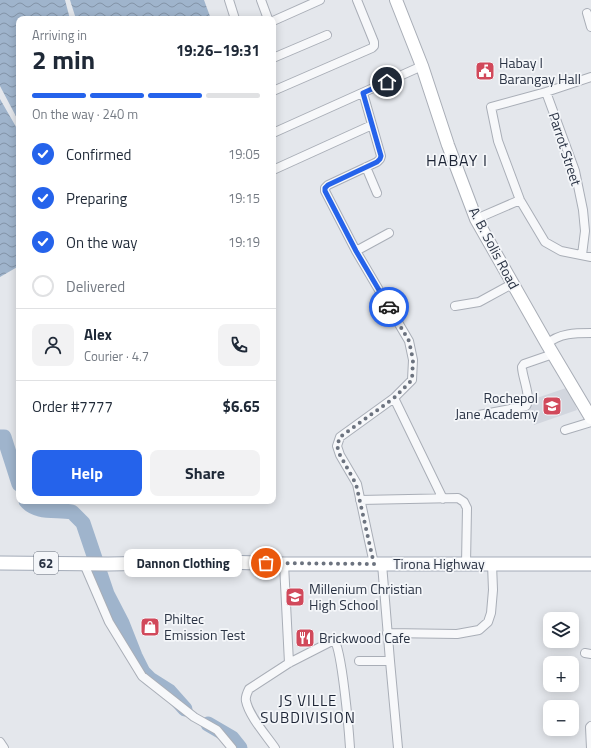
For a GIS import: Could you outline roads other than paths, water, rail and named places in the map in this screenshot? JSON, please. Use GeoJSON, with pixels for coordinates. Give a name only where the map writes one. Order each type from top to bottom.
{"type":"FeatureCollection","features":[{"type":"Feature","properties":{"kind":"main road","name":"Tirona Highway"},"geometry":{"type":"LineString","coordinates":[[0,563],[108,564],[226,562],[284,564],[591,564]]}},
{"type":"Feature","properties":{"kind":"street"},"geometry":{"type":"LineString","coordinates":[[229,0],[234,16]]}},
{"type":"Feature","properties":{"kind":"street"},"geometry":{"type":"LineString","coordinates":[[261,0],[267,16]]}},
{"type":"Feature","properties":{"kind":"street"},"geometry":{"type":"LineString","coordinates":[[276,20],[320,0]]}},
{"type":"Feature","properties":{"kind":"street"},"geometry":{"type":"LineString","coordinates":[[276,90],[374,46],[374,42],[357,0]]}},
{"type":"Feature","properties":{"kind":"street","name":"A. B. Solis Road"},"geometry":{"type":"LineString","coordinates":[[396,0],[422,66],[448,145],[476,219],[512,284],[591,418]]}},
{"type":"Feature","properties":{"kind":"street"},"geometry":{"type":"LineString","coordinates":[[587,13],[591,27]]}},
{"type":"Feature","properties":{"kind":"street"},"geometry":{"type":"LineString","coordinates":[[276,57],[327,35]]}},
{"type":"Feature","properties":{"kind":"street"},"geometry":{"type":"LineString","coordinates":[[276,132],[422,66]]}},
{"type":"Feature","properties":{"kind":"street"},"geometry":{"type":"LineString","coordinates":[[591,77],[546,92],[491,107],[498,141],[520,200],[545,242],[561,251],[591,257]]}},
{"type":"Feature","properties":{"kind":"street","name":"Parrot Street"},"geometry":{"type":"LineString","coordinates":[[546,92],[576,179],[583,210],[584,231],[582,255]]}},
{"type":"Feature","properties":{"kind":"street"},"geometry":{"type":"LineString","coordinates":[[363,93],[381,156],[380,159],[377,162],[328,185],[325,188],[327,195],[356,251],[409,341],[413,360],[412,380],[394,398],[340,437],[337,446],[340,455],[356,484],[378,564],[387,633],[398,748]]}},
{"type":"Feature","properties":{"kind":"street"},"geometry":{"type":"LineString","coordinates":[[276,169],[372,125]]}},
{"type":"Feature","properties":{"kind":"street"},"geometry":{"type":"LineString","coordinates":[[366,167],[377,193]]}},
{"type":"Feature","properties":{"kind":"street"},"geometry":{"type":"LineString","coordinates":[[476,219],[520,200]]}},
{"type":"Feature","properties":{"kind":"street"},"geometry":{"type":"LineString","coordinates":[[356,251],[389,233]]}},
{"type":"Feature","properties":{"kind":"street"},"geometry":{"type":"LineString","coordinates":[[455,306],[479,302],[512,284]]}},
{"type":"Feature","properties":{"kind":"street"},"geometry":{"type":"LineString","coordinates":[[479,416],[526,406],[528,403],[528,398],[522,367],[524,364],[550,349],[553,338],[573,334],[591,334]]}},
{"type":"Feature","properties":{"kind":"street"},"geometry":{"type":"LineString","coordinates":[[394,398],[443,499]]}},
{"type":"Feature","properties":{"kind":"street"},"geometry":{"type":"LineString","coordinates":[[565,430],[591,422]]}},
{"type":"Feature","properties":{"kind":"street"},"geometry":{"type":"LineString","coordinates":[[360,500],[458,498],[464,502],[467,508],[466,564]]}},
{"type":"Feature","properties":{"kind":"street"},"geometry":{"type":"LineString","coordinates":[[88,564],[109,622],[142,676],[194,717],[217,730],[232,748]]}},
{"type":"Feature","properties":{"kind":"street"},"geometry":{"type":"LineString","coordinates":[[284,564],[289,663]]}},
{"type":"Feature","properties":{"kind":"street"},"geometry":{"type":"LineString","coordinates":[[387,633],[457,634],[479,630],[488,622],[491,613],[494,590],[492,564]]}},
{"type":"Feature","properties":{"kind":"street"},"geometry":{"type":"LineString","coordinates":[[275,748],[250,711],[246,700],[246,694],[249,689],[289,663],[334,640],[337,644],[340,659],[350,748]]}},
{"type":"Feature","properties":{"kind":"street"},"geometry":{"type":"LineString","coordinates":[[359,661],[390,661]]}},
{"type":"Feature","properties":{"kind":"street"},"geometry":{"type":"LineString","coordinates":[[591,726],[591,748]]}},
{"type":"Feature","properties":{"kind":"street"},"geometry":{"type":"LineString","coordinates":[[0,742],[4,748]]}},
{"type":"Feature","properties":{"kind":"water"},"geometry":{"type":"Polygon","coordinates":[[[0,0],[65,0],[69,16],[16,16],[16,116],[0,86],[0,0]]]}},
{"type":"Feature","properties":{"kind":"water"},"geometry":{"type":"Polygon","coordinates":[[[70,0],[204,0],[210,16],[75,16],[70,0]]]}},
{"type":"Feature","properties":{"kind":"water"},"geometry":{"type":"Polygon","coordinates":[[[0,99],[16,127],[16,268],[0,277],[0,99]]]}},
{"type":"Feature","properties":{"kind":"waterway"},"geometry":{"type":"LineString","coordinates":[[0,437],[4,437],[16,475]]}},
{"type":"Feature","properties":{"kind":"waterway"},"geometry":{"type":"LineString","coordinates":[[30,504],[41,509],[72,512],[83,523],[107,594],[122,623],[143,672],[150,679],[169,691],[185,709]]}},
{"type":"Feature","properties":{"kind":"waterway"},"geometry":{"type":"LineString","coordinates":[[208,724],[232,738],[240,748]]}},
{"type":"Feature","properties":{"kind":"place","name":"Habay I Barangay Hall"},"geometry":{"type":"Point","coordinates":[485,71]}},
{"type":"Feature","properties":{"kind":"place","name":"Rochepol Jane Academy"},"geometry":{"type":"Point","coordinates":[552,406]}},
{"type":"Feature","properties":{"kind":"place","name":"Dannon Clothing"},"geometry":{"type":"Point","coordinates":[266,563]}},
{"type":"Feature","properties":{"kind":"place","name":"Millenium Christian High School"},"geometry":{"type":"Point","coordinates":[295,597]}},
{"type":"Feature","properties":{"kind":"place","name":"Philtec Emission Test"},"geometry":{"type":"Point","coordinates":[150,627]}},
{"type":"Feature","properties":{"kind":"place","name":"Brickwood Cafe"},"geometry":{"type":"Point","coordinates":[305,638]}},
{"type":"Feature","properties":{"kind":"district","name":"HABAY I"},"geometry":{"type":"Point","coordinates":[457,160]}},
{"type":"Feature","properties":{"kind":"district","name":"JS VILLE SUBDIVISION"},"geometry":{"type":"Point","coordinates":[308,710]}}]}
